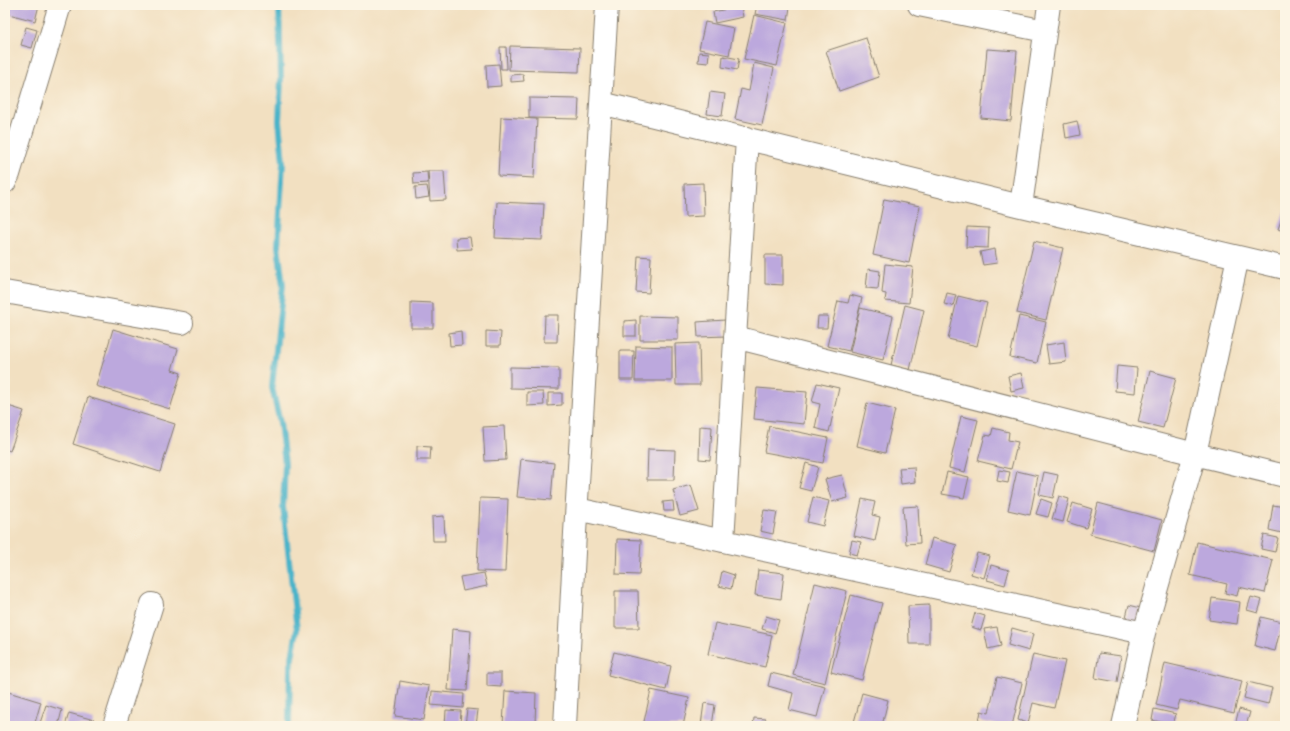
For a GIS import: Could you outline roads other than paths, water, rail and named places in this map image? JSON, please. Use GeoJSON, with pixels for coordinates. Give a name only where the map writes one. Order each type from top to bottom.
{"type":"FeatureCollection","features":[{"type":"Feature","properties":{"kind":"street"},"geometry":{"type":"LineString","coordinates":[[5,182],[12,166],[60,5]]}},
{"type":"Feature","properties":{"kind":"street"},"geometry":{"type":"LineString","coordinates":[[565,726],[607,5]]}},
{"type":"Feature","properties":{"kind":"street"},"geometry":{"type":"LineString","coordinates":[[918,5],[1046,32]]}},
{"type":"Feature","properties":{"kind":"street"},"geometry":{"type":"LineString","coordinates":[[1021,206],[1050,5]]}},
{"type":"Feature","properties":{"kind":"street"},"geometry":{"type":"LineString","coordinates":[[601,103],[1021,206],[1285,268]]}},
{"type":"Feature","properties":{"kind":"street"},"geometry":{"type":"LineString","coordinates":[[723,541],[747,138]]}},
{"type":"Feature","properties":{"kind":"street"},"geometry":{"type":"LineString","coordinates":[[1123,726],[1144,633],[1195,454],[1238,257]]}},
{"type":"Feature","properties":{"kind":"street"},"geometry":{"type":"LineString","coordinates":[[5,292],[182,323]]}},
{"type":"Feature","properties":{"kind":"street"},"geometry":{"type":"LineString","coordinates":[[735,337],[1285,476]]}},
{"type":"Feature","properties":{"kind":"street"},"geometry":{"type":"LineString","coordinates":[[577,509],[1144,633]]}},
{"type":"Feature","properties":{"kind":"street"},"geometry":{"type":"LineString","coordinates":[[114,726],[152,604]]}},
{"type":"Feature","properties":{"kind":"waterway"},"geometry":{"type":"LineString","coordinates":[[279,5],[281,80],[279,121],[283,162],[278,246],[283,285],[272,387],[280,423],[285,464],[283,507],[297,630],[290,669],[289,726]]}}]}
